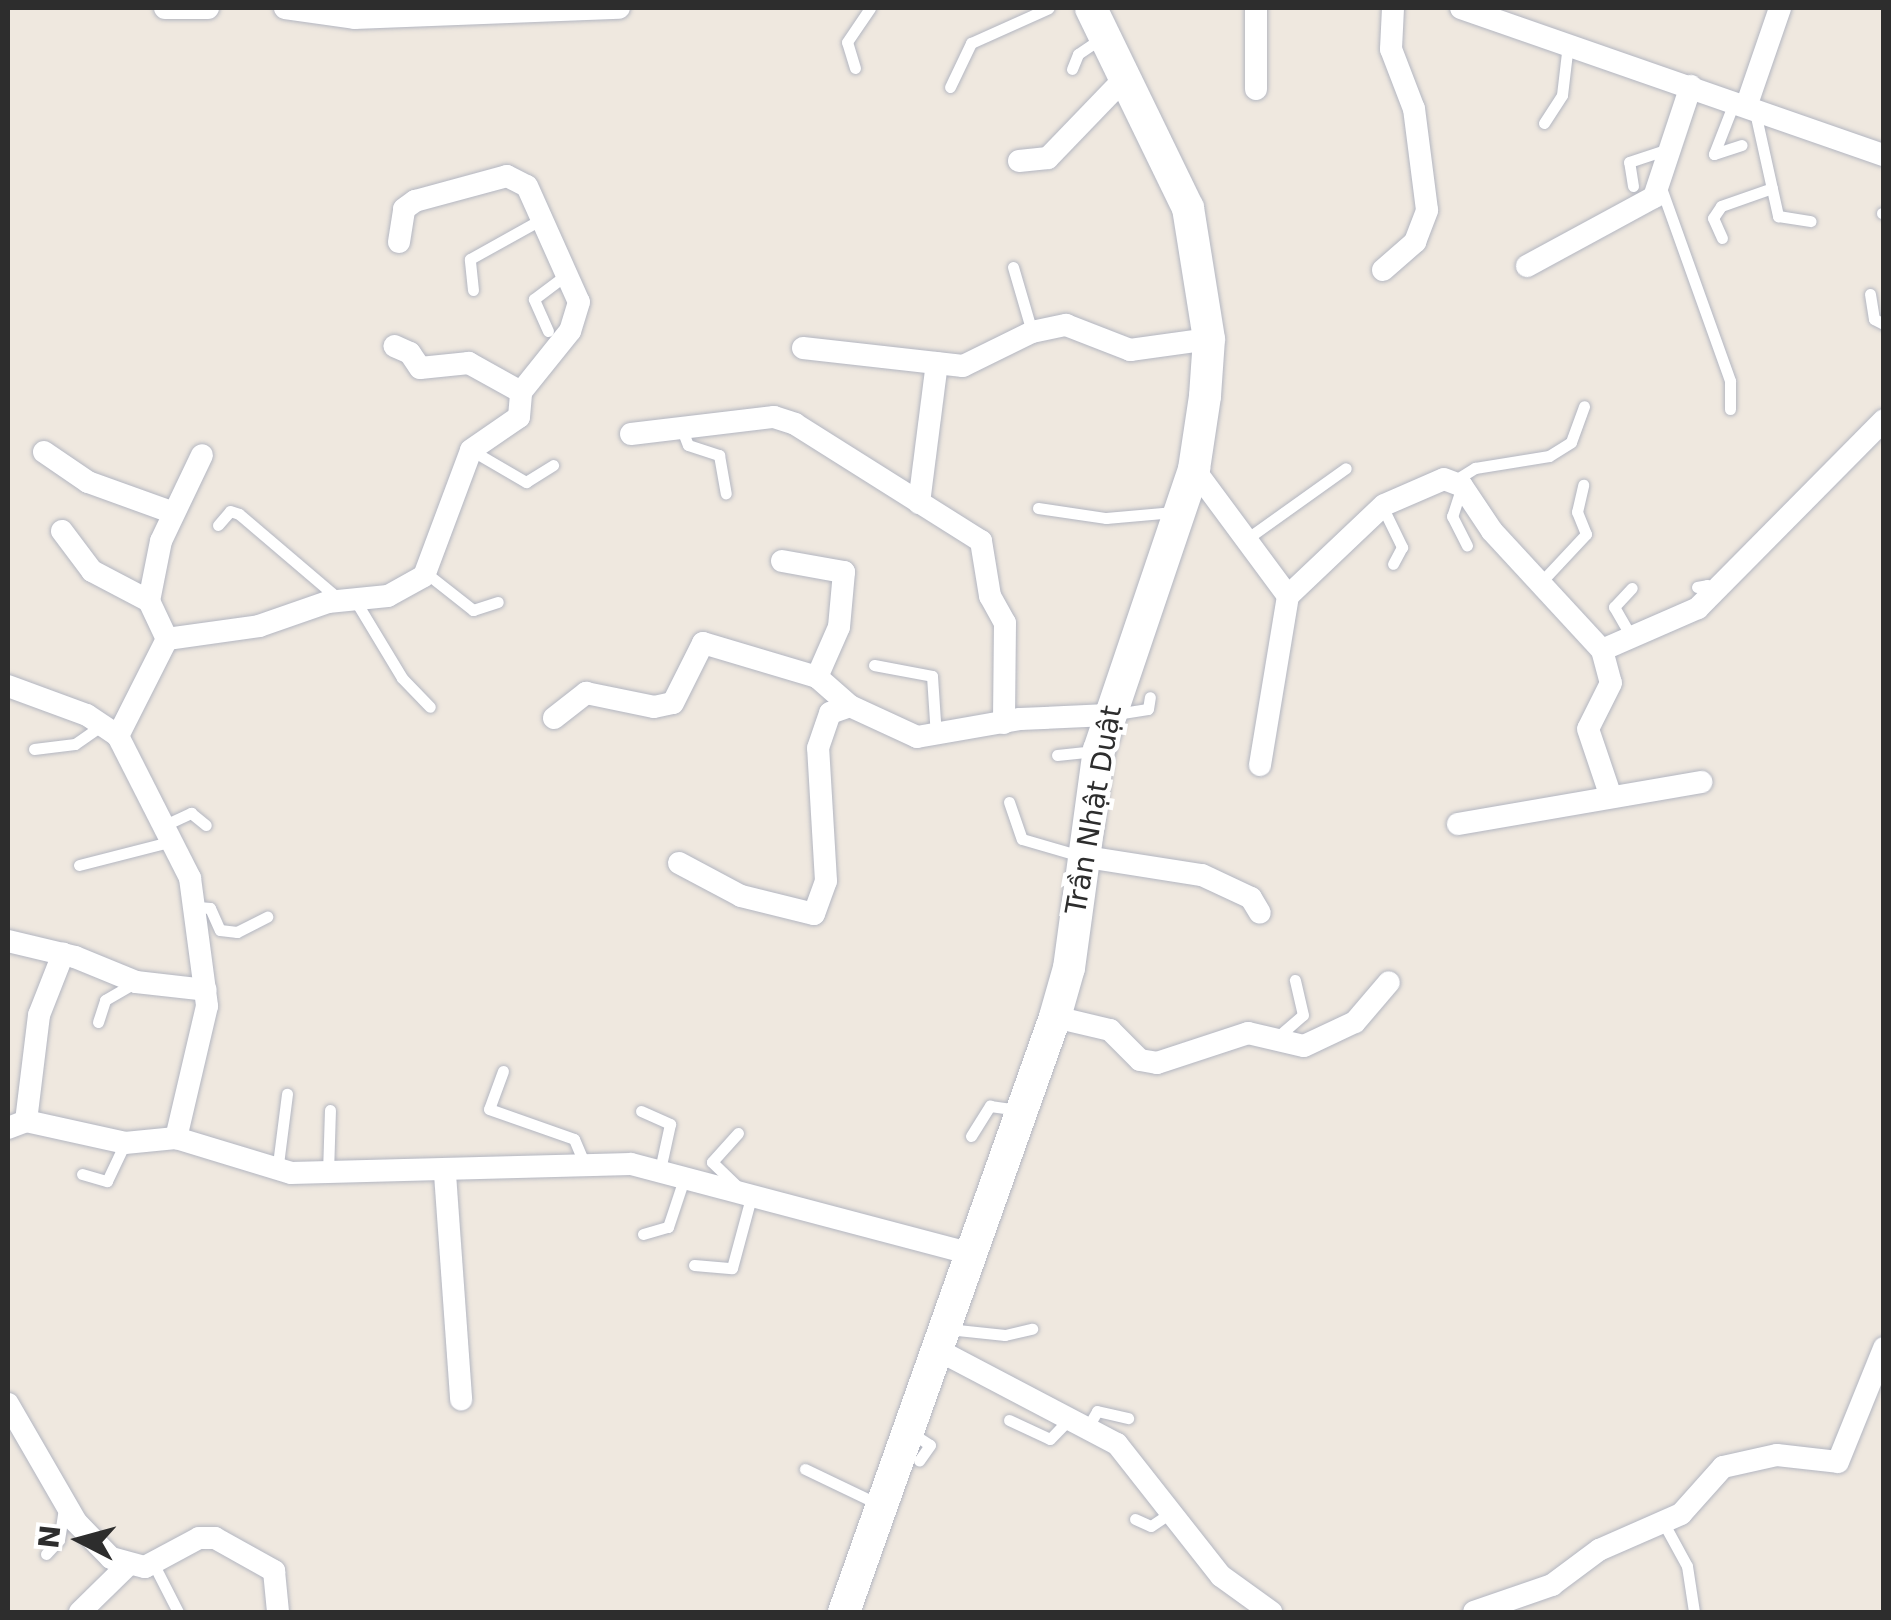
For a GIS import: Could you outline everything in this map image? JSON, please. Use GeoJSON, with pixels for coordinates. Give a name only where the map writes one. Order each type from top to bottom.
{"type":"FeatureCollection","features":[{"type":"Feature","properties":{"kind":"main road","name":"Trần Nhật Duật"},"geometry":{"type":"LineString","coordinates":[[844,1612],[968,1253],[1055,1017],[1068,968],[1080,856],[1099,750],[1194,469],[1210,340],[1188,208],[1098,22]]}},
{"type":"Feature","properties":{"kind":"street"},"geometry":{"type":"LineString","coordinates":[[165,8],[208,8]]}},
{"type":"Feature","properties":{"kind":"street"},"geometry":{"type":"LineString","coordinates":[[285,8],[354,18],[619,8]]}},
{"type":"Feature","properties":{"kind":"street"},"geometry":{"type":"LineString","coordinates":[[1256,8],[1256,90]]}},
{"type":"Feature","properties":{"kind":"street"},"geometry":{"type":"LineString","coordinates":[[1383,270],[1415,242],[1427,210],[1414,109],[1391,48],[1394,8]]}},
{"type":"Feature","properties":{"kind":"street"},"geometry":{"type":"LineString","coordinates":[[1461,8],[1884,155]]}},
{"type":"Feature","properties":{"kind":"street"},"geometry":{"type":"LineString","coordinates":[[1745,104],[1780,8]]}},
{"type":"Feature","properties":{"kind":"street"},"geometry":{"type":"LineString","coordinates":[[1019,162],[1048,158],[1125,78]]}},
{"type":"Feature","properties":{"kind":"street"},"geometry":{"type":"LineString","coordinates":[[1527,266],[1643,206],[1660,184],[1692,86]]}},
{"type":"Feature","properties":{"kind":"street"},"geometry":{"type":"LineString","coordinates":[[111,730],[167,640],[259,626],[348,600],[388,596],[426,573],[472,450],[518,417],[522,392],[572,325],[579,302],[567,274],[527,186],[507,176],[415,201],[404,209],[399,242]]}},
{"type":"Feature","properties":{"kind":"street"},"geometry":{"type":"LineString","coordinates":[[804,348],[936,362],[980,362],[1032,332],[1075,325],[1130,350],[1210,340]]}},
{"type":"Feature","properties":{"kind":"street"},"geometry":{"type":"LineString","coordinates":[[394,346],[424,369],[469,363],[522,392]]}},
{"type":"Feature","properties":{"kind":"street"},"geometry":{"type":"LineString","coordinates":[[920,502],[936,362]]}},
{"type":"Feature","properties":{"kind":"street"},"geometry":{"type":"LineString","coordinates":[[631,434],[752,416],[784,421],[920,502],[986,547],[988,588],[1006,634],[1004,723]]}},
{"type":"Feature","properties":{"kind":"street"},"geometry":{"type":"LineString","coordinates":[[1602,650],[1678,620],[1884,420]]}},
{"type":"Feature","properties":{"kind":"street"},"geometry":{"type":"LineString","coordinates":[[44,452],[88,482],[174,513]]}},
{"type":"Feature","properties":{"kind":"street"},"geometry":{"type":"LineString","coordinates":[[167,640],[149,601],[156,557],[202,455]]}},
{"type":"Feature","properties":{"kind":"street"},"geometry":{"type":"LineString","coordinates":[[1194,469],[1288,596]]}},
{"type":"Feature","properties":{"kind":"street"},"geometry":{"type":"LineString","coordinates":[[1260,765],[1288,596],[1382,506],[1458,483],[1492,531],[1544,580],[1602,650],[1611,683],[1588,730],[1610,794]]}},
{"type":"Feature","properties":{"kind":"street"},"geometry":{"type":"LineString","coordinates":[[62,532],[92,571],[149,601]]}},
{"type":"Feature","properties":{"kind":"street"},"geometry":{"type":"LineString","coordinates":[[782,561],[844,572],[839,627],[818,677]]}},
{"type":"Feature","properties":{"kind":"street"},"geometry":{"type":"LineString","coordinates":[[554,718],[586,694],[654,707],[673,703],[703,643],[818,677],[850,706],[899,733],[936,736],[1004,723],[1108,715]]}},
{"type":"Feature","properties":{"kind":"street"},"geometry":{"type":"LineString","coordinates":[[8,686],[111,730],[169,833],[198,907],[206,1024],[176,1138]]}},
{"type":"Feature","properties":{"kind":"street"},"geometry":{"type":"LineString","coordinates":[[678,863],[741,896],[814,914],[826,880],[818,748],[830,713],[850,706]]}},
{"type":"Feature","properties":{"kind":"street"},"geometry":{"type":"LineString","coordinates":[[1458,824],[1610,794],[1701,782]]}},
{"type":"Feature","properties":{"kind":"street"},"geometry":{"type":"LineString","coordinates":[[1080,856],[1202,875],[1251,898],[1260,913]]}},
{"type":"Feature","properties":{"kind":"street"},"geometry":{"type":"LineString","coordinates":[[8,941],[63,954],[136,982],[206,990]]}},
{"type":"Feature","properties":{"kind":"street"},"geometry":{"type":"LineString","coordinates":[[63,954],[38,1015],[17,1124],[125,1142],[176,1138],[277,1172],[445,1174],[584,1162],[660,1170],[968,1253]]}},
{"type":"Feature","properties":{"kind":"street"},"geometry":{"type":"LineString","coordinates":[[1055,1017],[1110,1030],[1148,1063],[1248,1034],[1304,1046],[1356,1022],[1389,982]]}},
{"type":"Feature","properties":{"kind":"street"},"geometry":{"type":"LineString","coordinates":[[445,1174],[462,1399]]}},
{"type":"Feature","properties":{"kind":"street"},"geometry":{"type":"LineString","coordinates":[[941,1340],[1080,1420],[1140,1468],[1221,1576],[1271,1612]]}},
{"type":"Feature","properties":{"kind":"street"},"geometry":{"type":"LineString","coordinates":[[1474,1612],[1552,1585],[1599,1550],[1692,1506],[1723,1467],[1777,1455],[1838,1462],[1884,1348]]}},
{"type":"Feature","properties":{"kind":"street"},"geometry":{"type":"LineString","coordinates":[[8,1404],[64,1503],[92,1542],[128,1565],[154,1565],[199,1538],[214,1538],[274,1571],[278,1612]]}},
{"type":"Feature","properties":{"kind":"street"},"geometry":{"type":"LineString","coordinates":[[80,1612],[128,1565]]}},
{"type":"Feature","properties":{"kind":"lane"},"geometry":{"type":"LineString","coordinates":[[855,68],[846,42],[870,8]]}},
{"type":"Feature","properties":{"kind":"lane"},"geometry":{"type":"LineString","coordinates":[[950,87],[971,42],[1049,8]]}},
{"type":"Feature","properties":{"kind":"lane"},"geometry":{"type":"LineString","coordinates":[[1072,69],[1098,22]]}},
{"type":"Feature","properties":{"kind":"lane"},"geometry":{"type":"LineString","coordinates":[[1544,123],[1562,95],[1568,44]]}},
{"type":"Feature","properties":{"kind":"lane"},"geometry":{"type":"LineString","coordinates":[[1742,145],[1714,154],[1745,104]]}},
{"type":"Feature","properties":{"kind":"lane"},"geometry":{"type":"LineString","coordinates":[[1745,104],[1781,219],[1811,221]]}},
{"type":"Feature","properties":{"kind":"lane"},"geometry":{"type":"LineString","coordinates":[[1632,186],[1629,162],[1672,147]]}},
{"type":"Feature","properties":{"kind":"lane"},"geometry":{"type":"LineString","coordinates":[[1660,184],[1730,381],[1730,409]]}},
{"type":"Feature","properties":{"kind":"lane"},"geometry":{"type":"LineString","coordinates":[[1722,238],[1714,218],[1721,206],[1772,188]]}},
{"type":"Feature","properties":{"kind":"lane"},"geometry":{"type":"LineString","coordinates":[[472,290],[470,260],[542,218]]}},
{"type":"Feature","properties":{"kind":"lane"},"geometry":{"type":"LineString","coordinates":[[1012,267],[1032,332]]}},
{"type":"Feature","properties":{"kind":"lane"},"geometry":{"type":"LineString","coordinates":[[548,332],[534,298],[567,274]]}},
{"type":"Feature","properties":{"kind":"lane"},"geometry":{"type":"LineString","coordinates":[[1870,294],[1874,318],[1884,324]]}},
{"type":"Feature","properties":{"kind":"lane"},"geometry":{"type":"LineString","coordinates":[[1467,545],[1452,516],[1458,483],[1476,468],[1549,456],[1571,442],[1584,406]]}},
{"type":"Feature","properties":{"kind":"lane"},"geometry":{"type":"LineString","coordinates":[[681,426],[688,445],[718,456],[726,492]]}},
{"type":"Feature","properties":{"kind":"lane"},"geometry":{"type":"LineString","coordinates":[[472,450],[526,482],[553,466]]}},
{"type":"Feature","properties":{"kind":"lane"},"geometry":{"type":"LineString","coordinates":[[1248,538],[1346,468]]}},
{"type":"Feature","properties":{"kind":"lane"},"geometry":{"type":"LineString","coordinates":[[1544,580],[1586,534],[1577,512],[1583,484]]}},
{"type":"Feature","properties":{"kind":"lane"},"geometry":{"type":"LineString","coordinates":[[1382,506],[1402,547],[1392,564]]}},
{"type":"Feature","properties":{"kind":"lane"},"geometry":{"type":"LineString","coordinates":[[1038,508],[1106,518],[1178,512]]}},
{"type":"Feature","properties":{"kind":"lane"},"geometry":{"type":"LineString","coordinates":[[218,525],[230,511],[238,514],[348,600],[402,678],[430,707]]}},
{"type":"Feature","properties":{"kind":"lane"},"geometry":{"type":"LineString","coordinates":[[426,573],[473,610],[498,602]]}},
{"type":"Feature","properties":{"kind":"lane"},"geometry":{"type":"LineString","coordinates":[[1632,588],[1614,607],[1632,638]]}},
{"type":"Feature","properties":{"kind":"lane"},"geometry":{"type":"LineString","coordinates":[[874,665],[932,676],[936,736]]}},
{"type":"Feature","properties":{"kind":"lane"},"geometry":{"type":"LineString","coordinates":[[1108,715],[1144,712],[1150,696]]}},
{"type":"Feature","properties":{"kind":"lane"},"geometry":{"type":"LineString","coordinates":[[34,749],[75,744],[111,730]]}},
{"type":"Feature","properties":{"kind":"lane"},"geometry":{"type":"LineString","coordinates":[[1057,756],[1099,750]]}},
{"type":"Feature","properties":{"kind":"lane"},"geometry":{"type":"LineString","coordinates":[[1010,802],[1022,839],[1080,856]]}},
{"type":"Feature","properties":{"kind":"lane"},"geometry":{"type":"LineString","coordinates":[[79,865],[169,833],[191,813],[206,825]]}},
{"type":"Feature","properties":{"kind":"lane"},"geometry":{"type":"LineString","coordinates":[[198,907],[210,908],[220,930],[237,932],[266,917]]}},
{"type":"Feature","properties":{"kind":"lane"},"geometry":{"type":"LineString","coordinates":[[1274,1040],[1304,1010],[1295,980]]}},
{"type":"Feature","properties":{"kind":"lane"},"geometry":{"type":"LineString","coordinates":[[98,1022],[105,1000],[136,982]]}},
{"type":"Feature","properties":{"kind":"lane"},"geometry":{"type":"LineString","coordinates":[[502,1070],[489,1109],[574,1139],[584,1162]]}},
{"type":"Feature","properties":{"kind":"lane"},"geometry":{"type":"LineString","coordinates":[[277,1172],[287,1094]]}},
{"type":"Feature","properties":{"kind":"lane"},"geometry":{"type":"LineString","coordinates":[[971,1136],[990,1106],[1020,1110]]}},
{"type":"Feature","properties":{"kind":"lane"},"geometry":{"type":"LineString","coordinates":[[328,1173],[330,1110]]}},
{"type":"Feature","properties":{"kind":"lane"},"geometry":{"type":"LineString","coordinates":[[641,1111],[670,1124],[660,1170]]}},
{"type":"Feature","properties":{"kind":"lane"},"geometry":{"type":"LineString","coordinates":[[694,1265],[732,1268],[746,1193],[712,1162],[738,1133]]}},
{"type":"Feature","properties":{"kind":"lane"},"geometry":{"type":"LineString","coordinates":[[82,1174],[107,1181],[125,1142]]}},
{"type":"Feature","properties":{"kind":"lane"},"geometry":{"type":"LineString","coordinates":[[643,1234],[668,1227],[685,1176]]}},
{"type":"Feature","properties":{"kind":"lane"},"geometry":{"type":"LineString","coordinates":[[941,1340],[1032,1330]]}},
{"type":"Feature","properties":{"kind":"lane"},"geometry":{"type":"LineString","coordinates":[[1009,1420],[1050,1439],[1098,1410],[1128,1418]]}},
{"type":"Feature","properties":{"kind":"lane"},"geometry":{"type":"LineString","coordinates":[[906,1430],[930,1444],[919,1461]]}},
{"type":"Feature","properties":{"kind":"lane"},"geometry":{"type":"LineString","coordinates":[[804,1469],[882,1506]]}},
{"type":"Feature","properties":{"kind":"lane"},"geometry":{"type":"LineString","coordinates":[[46,1554],[59,1540],[64,1503]]}},
{"type":"Feature","properties":{"kind":"lane"},"geometry":{"type":"LineString","coordinates":[[1135,1519],[1151,1526],[1172,1512]]}},
{"type":"Feature","properties":{"kind":"lane"},"geometry":{"type":"LineString","coordinates":[[1663,1522],[1686,1566],[1694,1612]]}},
{"type":"Feature","properties":{"kind":"lane"},"geometry":{"type":"LineString","coordinates":[[154,1565],[178,1612]]}}]}
